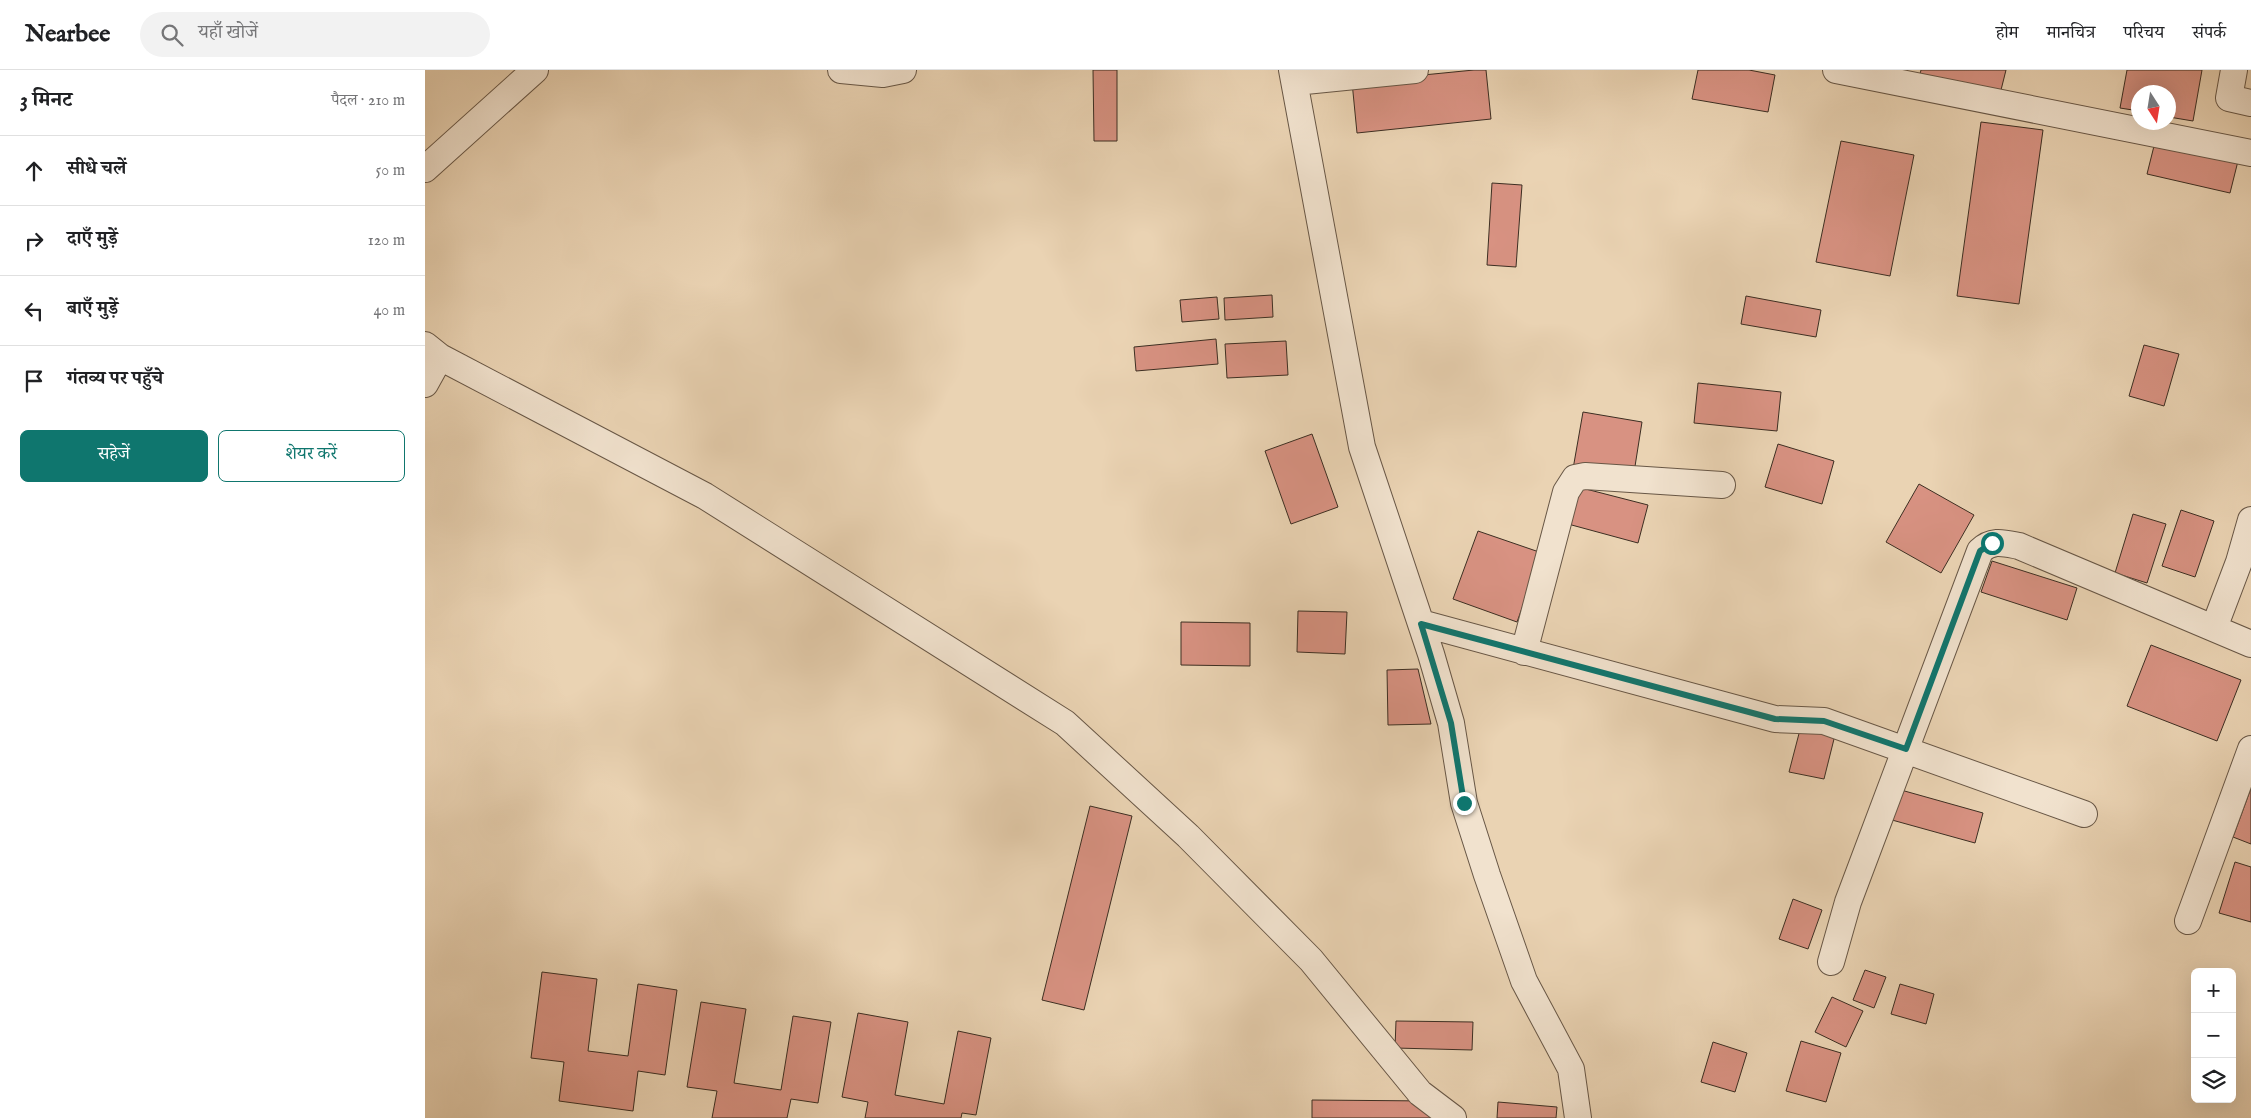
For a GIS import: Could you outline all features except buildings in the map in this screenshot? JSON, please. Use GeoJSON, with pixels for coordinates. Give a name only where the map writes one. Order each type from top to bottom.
{"type":"FeatureCollection","features":[{"type":"Feature","properties":{"kind":"street"},"geometry":{"type":"LineString","coordinates":[[425,170],[535,70]]}},
{"type":"Feature","properties":{"kind":"street"},"geometry":{"type":"LineString","coordinates":[[841,70],[883,74],[903,70]]}},
{"type":"Feature","properties":{"kind":"street"},"geometry":{"type":"LineString","coordinates":[[1415,70],[1294,76],[1336,316],[1362,447],[1421,624],[1451,723],[1464,803],[1524,981],[1571,1069],[1578,1118]]}},
{"type":"Feature","properties":{"kind":"street"},"geometry":{"type":"LineString","coordinates":[[1836,70],[2251,153]]}},
{"type":"Feature","properties":{"kind":"street"},"geometry":{"type":"LineString","coordinates":[[2234,70],[2229,98],[2251,103]]}},
{"type":"Feature","properties":{"kind":"street"},"geometry":{"type":"LineString","coordinates":[[425,384],[433,351],[705,496],[1065,723],[1188,836],[1311,960],[1420,1093],[1453,1118]]}},
{"type":"Feature","properties":{"kind":"street"},"geometry":{"type":"LineString","coordinates":[[1525,652],[1566,492],[1575,478],[1585,476],[1722,484]]}},
{"type":"Feature","properties":{"kind":"street"},"geometry":{"type":"LineString","coordinates":[[2214,628],[2239,562],[2251,520]]}},
{"type":"Feature","properties":{"kind":"street"},"geometry":{"type":"LineString","coordinates":[[1831,962],[1848,902],[1980,551],[1992,543],[2001,542],[2019,546],[2251,644]]}},
{"type":"Feature","properties":{"kind":"street"},"geometry":{"type":"LineString","coordinates":[[1421,624],[1775,719],[1824,721],[2084,814]]}},
{"type":"Feature","properties":{"kind":"street"},"geometry":{"type":"LineString","coordinates":[[2188,921],[2251,749]]}},
{"type":"Feature","properties":{"kind":"route"},"geometry":{"type":"LineString","coordinates":[[1464,803],[1451,723],[1421,624],[1775,719],[1824,721],[1906,749],[1980,551],[1992,543]]}}]}
